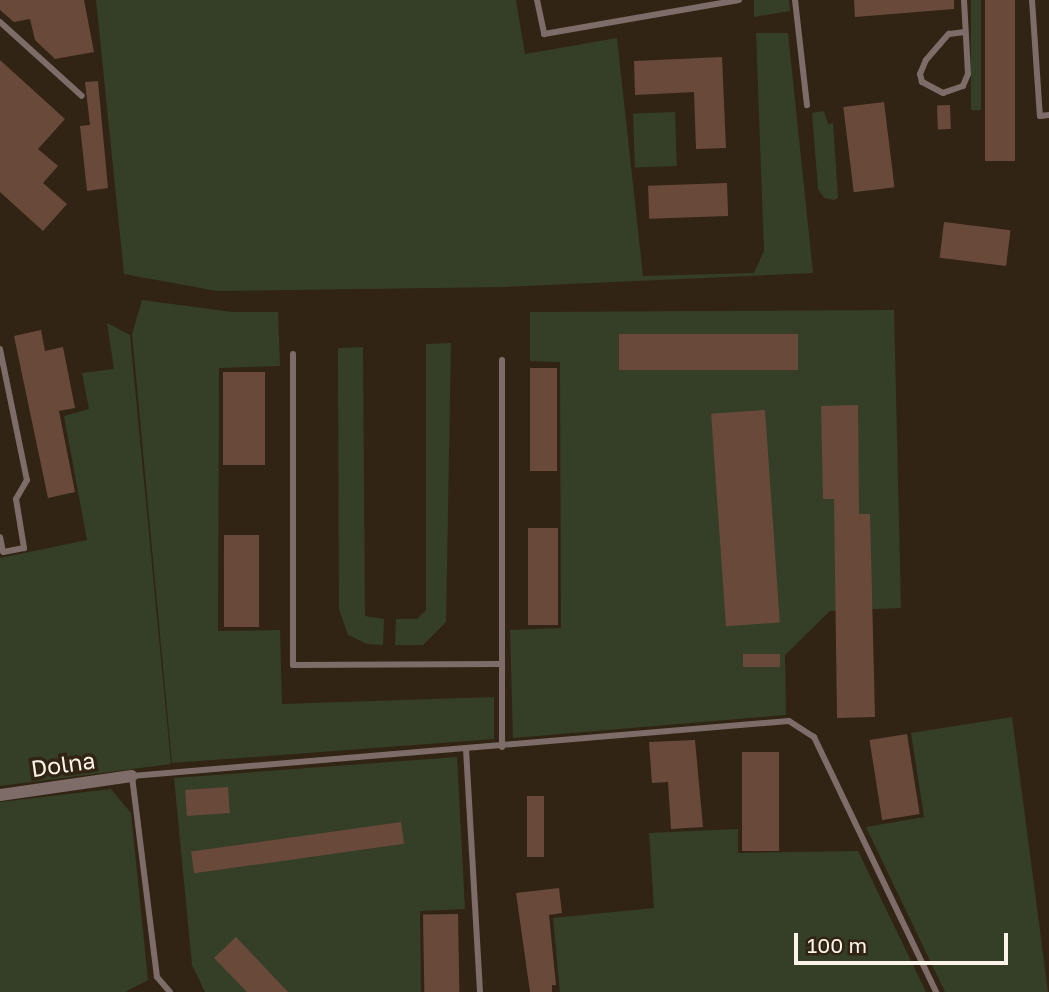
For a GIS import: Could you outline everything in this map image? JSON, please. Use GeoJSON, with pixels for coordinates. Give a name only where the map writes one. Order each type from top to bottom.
{"type":"FeatureCollection","features":[{"type":"Feature","properties":{"kind":"street","name":"Dolna"},"geometry":{"type":"LineString","coordinates":[[0,795],[132,776]]}},
{"type":"Feature","properties":{"kind":"lane"},"geometry":{"type":"LineString","coordinates":[[537,0],[544,34],[739,0]]}},
{"type":"Feature","properties":{"kind":"lane"},"geometry":{"type":"LineString","coordinates":[[796,0],[807,105]]}},
{"type":"Feature","properties":{"kind":"lane"},"geometry":{"type":"LineString","coordinates":[[964,0],[968,74],[963,86],[943,93],[922,82],[920,74],[926,60],[949,34],[965,33]]}},
{"type":"Feature","properties":{"kind":"lane"},"geometry":{"type":"LineString","coordinates":[[1032,0],[1040,116],[1049,115]]}},
{"type":"Feature","properties":{"kind":"lane"},"geometry":{"type":"LineString","coordinates":[[0,22],[82,96]]}},
{"type":"Feature","properties":{"kind":"lane"},"geometry":{"type":"LineString","coordinates":[[0,349],[27,480],[16,499],[24,548],[3,552],[0,537]]}},
{"type":"Feature","properties":{"kind":"lane"},"geometry":{"type":"LineString","coordinates":[[293,354],[293,665],[500,664]]}},
{"type":"Feature","properties":{"kind":"lane"},"geometry":{"type":"LineString","coordinates":[[502,360],[502,747]]}},
{"type":"Feature","properties":{"kind":"lane"},"geometry":{"type":"LineString","coordinates":[[170,992],[158,977],[132,776],[789,721],[803,726],[814,737],[936,992]]}},
{"type":"Feature","properties":{"kind":"lane"},"geometry":{"type":"LineString","coordinates":[[466,749],[480,992]]}},
{"type":"Feature","properties":{"kind":"green space"},"geometry":{"type":"Polygon","coordinates":[[[96,0],[516,0],[525,54],[617,38],[643,276],[754,273],[764,251],[756,33],[788,33],[813,273],[503,287],[217,291],[124,274],[96,0]]]}},
{"type":"Feature","properties":{"kind":"green space"},"geometry":{"type":"Polygon","coordinates":[[[754,0],[789,0],[790,11],[754,17],[754,0]]]}},
{"type":"Feature","properties":{"kind":"green space"},"geometry":{"type":"Polygon","coordinates":[[[971,0],[981,0],[981,110],[971,110],[971,0]]]}},
{"type":"Feature","properties":{"kind":"green space"},"geometry":{"type":"Polygon","coordinates":[[[824,111],[828,124],[833,123],[838,198],[834,200],[824,198],[818,189],[812,113],[824,111]]]}},
{"type":"Feature","properties":{"kind":"green space"},"geometry":{"type":"Polygon","coordinates":[[[675,112],[677,166],[635,167],[633,113],[675,112]]]}},
{"type":"Feature","properties":{"kind":"green space"},"geometry":{"type":"Polygon","coordinates":[[[142,300],[232,312],[278,312],[280,366],[219,368],[218,631],[280,630],[282,704],[494,697],[494,739],[172,763],[132,334],[142,300]]]}},
{"type":"Feature","properties":{"kind":"green space"},"geometry":{"type":"Polygon","coordinates":[[[894,310],[901,608],[830,611],[785,655],[786,715],[513,738],[510,630],[561,628],[560,362],[530,361],[530,312],[894,310]]]}},
{"type":"Feature","properties":{"kind":"green space"},"geometry":{"type":"Polygon","coordinates":[[[107,323],[130,335],[171,764],[0,786],[0,558],[87,540],[64,416],[89,409],[82,373],[114,369],[107,323]]]}},
{"type":"Feature","properties":{"kind":"green space"},"geometry":{"type":"Polygon","coordinates":[[[451,343],[446,622],[423,645],[395,645],[396,619],[417,619],[426,610],[426,344],[451,343]]]}},
{"type":"Feature","properties":{"kind":"green space"},"geometry":{"type":"Polygon","coordinates":[[[363,347],[365,616],[384,619],[383,645],[367,644],[348,635],[339,609],[338,348],[363,347]]]}},
{"type":"Feature","properties":{"kind":"green space"},"geometry":{"type":"Polygon","coordinates":[[[1012,717],[1048,992],[945,992],[866,827],[924,817],[911,733],[1012,717]]]}},
{"type":"Feature","properties":{"kind":"green space"},"geometry":{"type":"Polygon","coordinates":[[[457,757],[465,909],[420,911],[421,992],[205,992],[192,965],[174,778],[457,757]]]}},
{"type":"Feature","properties":{"kind":"green space"},"geometry":{"type":"Polygon","coordinates":[[[111,789],[131,813],[148,980],[125,992],[0,992],[0,802],[111,789]]]}},
{"type":"Feature","properties":{"kind":"green space"},"geometry":{"type":"Polygon","coordinates":[[[738,829],[738,853],[858,851],[926,992],[560,992],[553,918],[654,908],[649,833],[738,829]]]}},
{"type":"Feature","properties":{"kind":"building"},"geometry":{"type":"Polygon","coordinates":[[[0,0],[84,0],[94,52],[55,59],[35,40],[30,19],[14,22],[0,10],[0,0]]]}},
{"type":"Feature","properties":{"kind":"building"},"geometry":{"type":"Polygon","coordinates":[[[854,0],[954,0],[954,9],[855,17],[854,0]]]}},
{"type":"Feature","properties":{"kind":"building"},"geometry":{"type":"Polygon","coordinates":[[[985,0],[1015,0],[1015,161],[985,161],[985,0]]]}},
{"type":"Feature","properties":{"kind":"building"},"geometry":{"type":"Polygon","coordinates":[[[722,57],[726,148],[696,149],[694,92],[635,95],[634,61],[722,57]]]}},
{"type":"Feature","properties":{"kind":"building"},"geometry":{"type":"Polygon","coordinates":[[[0,60],[65,119],[38,149],[58,166],[43,183],[67,204],[43,231],[0,192],[0,60]]]}},
{"type":"Feature","properties":{"kind":"building"},"geometry":{"type":"Polygon","coordinates":[[[98,81],[108,188],[87,191],[80,126],[90,125],[85,82],[98,81]]]}},
{"type":"Feature","properties":{"kind":"building"},"geometry":{"type":"Polygon","coordinates":[[[884,102],[894,187],[854,192],[843,107],[884,102]]]}},
{"type":"Feature","properties":{"kind":"building"},"geometry":{"type":"Polygon","coordinates":[[[937,105],[950,105],[951,129],[938,129],[937,105]]]}},
{"type":"Feature","properties":{"kind":"building"},"geometry":{"type":"Polygon","coordinates":[[[727,183],[728,216],[649,219],[648,186],[727,183]]]}},
{"type":"Feature","properties":{"kind":"building"},"geometry":{"type":"Polygon","coordinates":[[[944,222],[1011,230],[1006,266],[940,258],[944,222]]]}},
{"type":"Feature","properties":{"kind":"building"},"geometry":{"type":"Polygon","coordinates":[[[41,330],[45,351],[63,347],[75,408],[59,411],[75,492],[48,498],[14,336],[41,330]]]}},
{"type":"Feature","properties":{"kind":"building"},"geometry":{"type":"Polygon","coordinates":[[[619,334],[798,334],[798,370],[619,370],[619,334]]]}},
{"type":"Feature","properties":{"kind":"building"},"geometry":{"type":"Polygon","coordinates":[[[530,368],[557,368],[557,471],[530,471],[530,368]]]}},
{"type":"Feature","properties":{"kind":"building"},"geometry":{"type":"Polygon","coordinates":[[[223,372],[265,372],[265,465],[223,465],[223,372]]]}},
{"type":"Feature","properties":{"kind":"building"},"geometry":{"type":"Polygon","coordinates":[[[858,405],[859,514],[870,514],[875,717],[837,718],[834,499],[823,499],[821,406],[858,405]]]}},
{"type":"Feature","properties":{"kind":"building"},"geometry":{"type":"Polygon","coordinates":[[[765,410],[780,622],[726,626],[711,414],[765,410]]]}},
{"type":"Feature","properties":{"kind":"building"},"geometry":{"type":"Polygon","coordinates":[[[528,528],[558,528],[558,625],[528,625],[528,528]]]}},
{"type":"Feature","properties":{"kind":"building"},"geometry":{"type":"Polygon","coordinates":[[[224,535],[259,535],[259,627],[224,627],[224,535]]]}},
{"type":"Feature","properties":{"kind":"building"},"geometry":{"type":"Polygon","coordinates":[[[743,654],[780,654],[780,667],[743,667],[743,654]]]}},
{"type":"Feature","properties":{"kind":"building"},"geometry":{"type":"Polygon","coordinates":[[[907,734],[920,814],[882,820],[869,740],[907,734]]]}},
{"type":"Feature","properties":{"kind":"building"},"geometry":{"type":"Polygon","coordinates":[[[695,740],[703,827],[671,829],[668,782],[652,783],[649,742],[695,740]]]}},
{"type":"Feature","properties":{"kind":"building"},"geometry":{"type":"Polygon","coordinates":[[[742,752],[779,752],[779,851],[742,851],[742,752]]]}},
{"type":"Feature","properties":{"kind":"building"},"geometry":{"type":"Polygon","coordinates":[[[228,787],[230,813],[187,816],[185,790],[228,787]]]}},
{"type":"Feature","properties":{"kind":"building"},"geometry":{"type":"Polygon","coordinates":[[[527,796],[544,796],[544,857],[527,857],[527,796]]]}},
{"type":"Feature","properties":{"kind":"building"},"geometry":{"type":"Polygon","coordinates":[[[401,822],[404,844],[194,873],[191,852],[401,822]]]}},
{"type":"Feature","properties":{"kind":"building"},"geometry":{"type":"Polygon","coordinates":[[[559,888],[562,913],[549,915],[556,985],[552,985],[552,992],[530,992],[516,893],[559,888]]]}},
{"type":"Feature","properties":{"kind":"building"},"geometry":{"type":"Polygon","coordinates":[[[458,914],[459,992],[424,992],[423,915],[458,914]]]}},
{"type":"Feature","properties":{"kind":"building"},"geometry":{"type":"Polygon","coordinates":[[[236,937],[288,992],[247,992],[214,958],[236,937]]]}}]}
